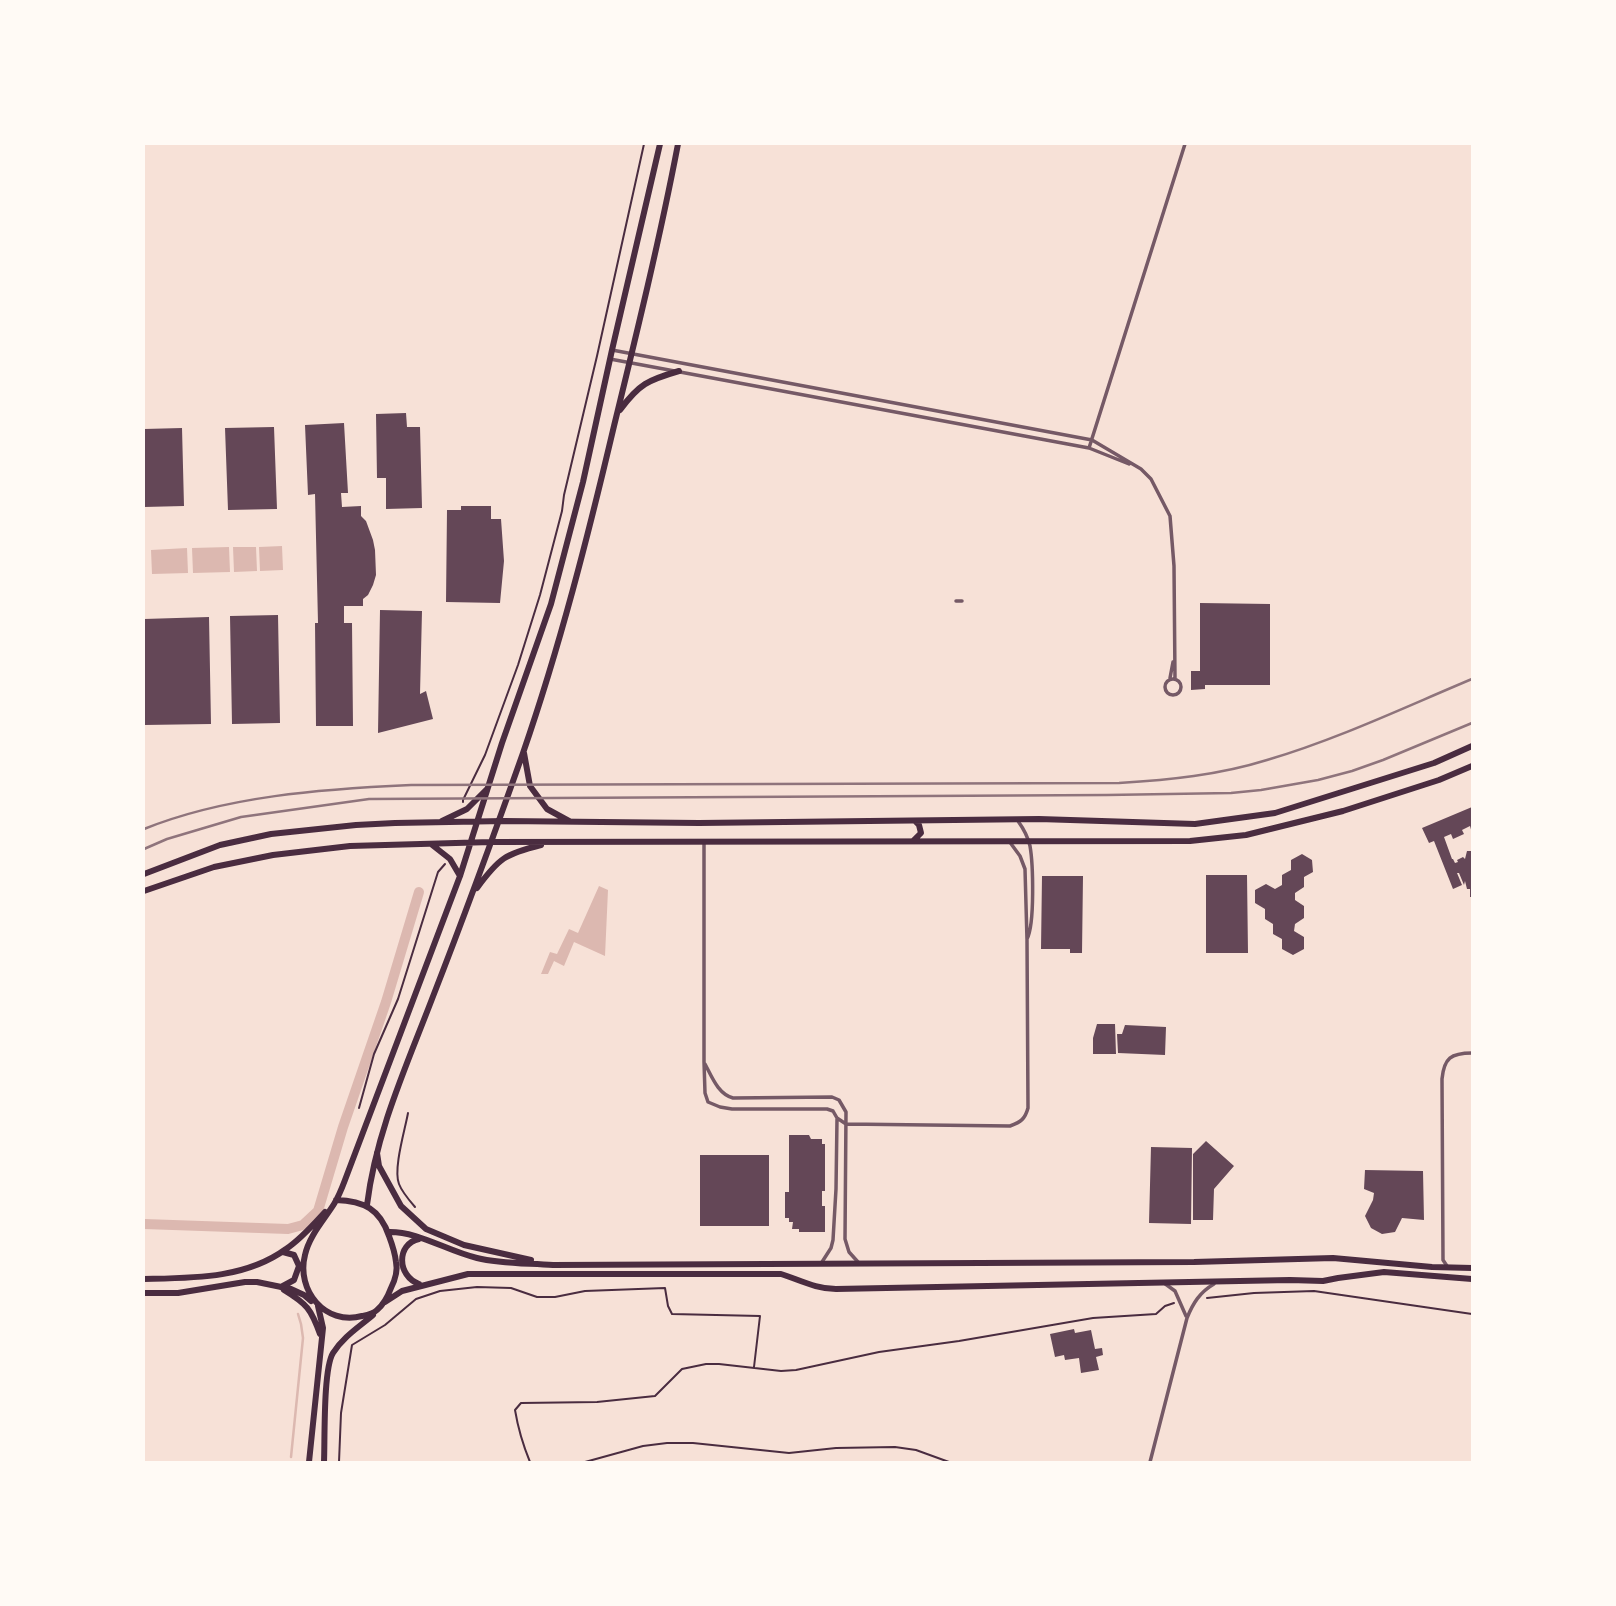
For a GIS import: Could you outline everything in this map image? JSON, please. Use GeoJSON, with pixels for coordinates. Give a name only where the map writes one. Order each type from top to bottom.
{"type":"FeatureCollection","features":[{"type":"Feature","properties":{"kind":"main road"},"geometry":{"type":"LineString","coordinates":[[309,1462],[322,1317],[305,1283],[305,1255],[309,1243],[336,1200],[460,876],[502,743],[551,604],[572,530],[660,144]]}},
{"type":"Feature","properties":{"kind":"main road"},"geometry":{"type":"LineString","coordinates":[[367,1205],[377,1150],[392,1099],[473,893],[524,751],[570,607],[632,354],[678,144]]}},
{"type":"Feature","properties":{"kind":"main road"},"geometry":{"type":"LineString","coordinates":[[617,415],[629,397],[643,384],[679,371]]}},
{"type":"Feature","properties":{"kind":"main road"},"geometry":{"type":"LineString","coordinates":[[144,874],[220,845],[271,834],[356,825],[478,821],[699,823],[1017,819],[1195,824],[1275,813],[1434,762],[1472,746]]}},
{"type":"Feature","properties":{"kind":"main road"},"geometry":{"type":"LineString","coordinates":[[524,751],[530,786],[547,809],[572,822]]}},
{"type":"Feature","properties":{"kind":"main road"},"geometry":{"type":"LineString","coordinates":[[144,891],[214,867],[274,855],[350,846],[491,842],[1190,841],[1246,835],[1343,811],[1439,780],[1472,766]]}},
{"type":"Feature","properties":{"kind":"main road"},"geometry":{"type":"LineString","coordinates":[[440,822],[467,809],[489,788]]}},
{"type":"Feature","properties":{"kind":"main road"},"geometry":{"type":"LineString","coordinates":[[913,821],[921,830],[913,841]]}},
{"type":"Feature","properties":{"kind":"main road"},"geometry":{"type":"LineString","coordinates":[[473,893],[492,868],[503,859],[514,852],[550,843]]}},
{"type":"Feature","properties":{"kind":"main road"},"geometry":{"type":"LineString","coordinates":[[430,844],[450,859],[460,876]]}},
{"type":"Feature","properties":{"kind":"main road"},"geometry":{"type":"LineString","coordinates":[[377,1150],[379,1166],[401,1206],[426,1229],[464,1245],[553,1265]]}},
{"type":"Feature","properties":{"kind":"main road"},"geometry":{"type":"LineString","coordinates":[[144,1293],[178,1293],[257,1282],[291,1289],[332,1315],[347,1318],[375,1312],[388,1295],[396,1278],[397,1264],[388,1231],[367,1205],[336,1200]]}},
{"type":"Feature","properties":{"kind":"main road"},"geometry":{"type":"LineString","coordinates":[[144,1279],[202,1278],[251,1268],[283,1252],[336,1200]]}},
{"type":"Feature","properties":{"kind":"main road"},"geometry":{"type":"LineString","coordinates":[[388,1231],[405,1233],[475,1258],[553,1265],[1194,1262],[1333,1258],[1472,1268]]}},
{"type":"Feature","properties":{"kind":"main road"},"geometry":{"type":"LineString","coordinates":[[421,1238],[411,1240],[402,1257],[402,1267],[407,1278],[421,1285]]}},
{"type":"Feature","properties":{"kind":"main road"},"geometry":{"type":"LineString","coordinates":[[279,1287],[294,1280],[299,1266],[294,1255],[283,1252]]}},
{"type":"Feature","properties":{"kind":"main road"},"geometry":{"type":"LineString","coordinates":[[324,1462],[326,1381],[331,1356],[349,1334],[402,1291],[468,1275],[781,1274],[820,1289],[1323,1281],[1384,1272],[1472,1279]]}},
{"type":"Feature","properties":{"kind":"main road"},"geometry":{"type":"LineString","coordinates":[[279,1287],[312,1312],[322,1339]]}},
{"type":"Feature","properties":{"kind":"main road"},"geometry":{"type":"LineString","coordinates":[[312,1429],[325,1430]]}},
{"type":"Feature","properties":{"kind":"street"},"geometry":{"type":"LineString","coordinates":[[1089,448],[1185,144]]}},
{"type":"Feature","properties":{"kind":"street"},"geometry":{"type":"LineString","coordinates":[[612,350],[1092,440],[1141,469],[1151,478],[1170,516],[1174,566],[1175,678],[1182,687],[1180,692],[1170,695],[1166,691],[1166,683],[1170,679],[1174,660]]}},
{"type":"Feature","properties":{"kind":"street"},"geometry":{"type":"LineString","coordinates":[[610,359],[1089,448],[1141,469]]}},
{"type":"Feature","properties":{"kind":"street"},"geometry":{"type":"LineString","coordinates":[[1170,679],[1175,678]]}},
{"type":"Feature","properties":{"kind":"street"},"geometry":{"type":"LineString","coordinates":[[1017,819],[1028,840],[1032,869],[1031,921],[1027,940]]}},
{"type":"Feature","properties":{"kind":"street"},"geometry":{"type":"LineString","coordinates":[[704,842],[704,1062],[705,1097],[708,1102],[732,1109],[827,1109],[833,1111],[837,1118],[846,1124],[1010,1126],[1025,1119],[1028,1108],[1025,869],[1009,840]]}},
{"type":"Feature","properties":{"kind":"street"},"geometry":{"type":"LineString","coordinates":[[1448,1267],[1443,1260],[1443,1067],[1456,1055],[1472,1053]]}},
{"type":"Feature","properties":{"kind":"street"},"geometry":{"type":"LineString","coordinates":[[704,1062],[722,1093],[733,1098],[832,1097],[839,1100],[846,1112],[845,1239],[849,1252],[860,1264]]}},
{"type":"Feature","properties":{"kind":"street"},"geometry":{"type":"LineString","coordinates":[[821,1264],[833,1240],[837,1118]]}},
{"type":"Feature","properties":{"kind":"street"},"geometry":{"type":"LineString","coordinates":[[1432,1267],[1441,1264],[1443,1260]]}},
{"type":"Feature","properties":{"kind":"street"},"geometry":{"type":"LineString","coordinates":[[1150,1462],[1187,1318],[1203,1291],[1219,1281]]}},
{"type":"Feature","properties":{"kind":"street"},"geometry":{"type":"LineString","coordinates":[[1163,1282],[1175,1291],[1187,1318]]}},
{"type":"Feature","properties":{"kind":"path"},"geometry":{"type":"LineString","coordinates":[[463,800],[485,755],[540,595],[562,511],[644,144]]}},
{"type":"Feature","properties":{"kind":"path"},"geometry":{"type":"LineString","coordinates":[[359,1108],[374,1054],[398,999],[438,872]]}},
{"type":"Feature","properties":{"kind":"path"},"geometry":{"type":"LineString","coordinates":[[408,1113],[397,1168],[398,1181],[402,1191],[417,1210]]}},
{"type":"Feature","properties":{"kind":"path"},"geometry":{"type":"LineString","coordinates":[[339,1462],[341,1412],[352,1345],[385,1325],[416,1299],[440,1291],[511,1287],[537,1297],[555,1297],[585,1291],[666,1287],[671,1314],[760,1316],[754,1368]]}},
{"type":"Feature","properties":{"kind":"path"},"geometry":{"type":"LineString","coordinates":[[1196,1300],[1254,1293],[1314,1291],[1472,1314]]}},
{"type":"Feature","properties":{"kind":"path"},"geometry":{"type":"LineString","coordinates":[[530,1462],[515,1410],[520,1403],[597,1402],[654,1396],[682,1369],[713,1363],[781,1371],[796,1370],[878,1352],[1093,1318],[1156,1314],[1166,1306],[1181,1301]]}},
{"type":"Feature","properties":{"kind":"path"},"geometry":{"type":"LineString","coordinates":[[585,1462],[643,1446],[667,1443],[706,1444],[789,1453],[836,1448],[895,1447],[916,1450],[949,1462]]}},
{"type":"Feature","properties":{"kind":"shaded area"},"geometry":{"type":"Polygon","coordinates":[[[282,546],[283,570],[260,571],[259,547],[282,546]]]}},
{"type":"Feature","properties":{"kind":"shaded area"},"geometry":{"type":"Polygon","coordinates":[[[229,547],[230,572],[193,573],[192,548],[229,547]]]}},
{"type":"Feature","properties":{"kind":"shaded area"},"geometry":{"type":"Polygon","coordinates":[[[233,547],[256,547],[257,571],[234,572],[233,547]]]}},
{"type":"Feature","properties":{"kind":"shaded area"},"geometry":{"type":"Polygon","coordinates":[[[187,548],[188,573],[152,574],[151,550],[187,548]]]}},
{"type":"Feature","properties":{"kind":"shaded area"},"geometry":{"type":"Polygon","coordinates":[[[599,886],[608,890],[605,956],[574,942],[564,966],[554,961],[548,974],[541,974],[550,952],[557,954],[569,929],[578,933],[599,886]]]}},
{"type":"Feature","properties":{"kind":"building"},"geometry":{"type":"Polygon","coordinates":[[[406,413],[407,427],[420,427],[422,508],[386,509],[386,478],[377,478],[376,414],[406,413]]]}},
{"type":"Feature","properties":{"kind":"building"},"geometry":{"type":"Polygon","coordinates":[[[344,423],[348,493],[341,493],[342,507],[361,506],[361,516],[366,521],[373,540],[376,575],[368,595],[363,599],[363,606],[344,606],[344,623],[352,623],[353,726],[316,726],[315,623],[318,623],[315,494],[308,495],[305,425],[344,423]]]}},
{"type":"Feature","properties":{"kind":"building"},"geometry":{"type":"Polygon","coordinates":[[[274,427],[277,509],[228,510],[225,428],[274,427]]]}},
{"type":"Feature","properties":{"kind":"building"},"geometry":{"type":"Polygon","coordinates":[[[182,428],[184,506],[144,507],[144,429],[182,428]]]}},
{"type":"Feature","properties":{"kind":"building"},"geometry":{"type":"Polygon","coordinates":[[[461,506],[491,506],[491,519],[501,519],[504,561],[500,603],[446,602],[447,510],[461,510],[461,506]]]}},
{"type":"Feature","properties":{"kind":"building"},"geometry":{"type":"Polygon","coordinates":[[[1200,603],[1270,604],[1270,685],[1205,685],[1205,689],[1191,690],[1191,671],[1200,671],[1200,603]]]}},
{"type":"Feature","properties":{"kind":"building"},"geometry":{"type":"Polygon","coordinates":[[[380,610],[422,611],[420,694],[426,691],[433,719],[378,733],[380,610]]]}},
{"type":"Feature","properties":{"kind":"building"},"geometry":{"type":"Polygon","coordinates":[[[278,615],[280,723],[232,724],[230,616],[278,615]]]}},
{"type":"Feature","properties":{"kind":"building"},"geometry":{"type":"Polygon","coordinates":[[[209,617],[211,724],[144,725],[144,619],[209,617]]]}},
{"type":"Feature","properties":{"kind":"building"},"geometry":{"type":"Polygon","coordinates":[[[1472,807],[1472,833],[1470,826],[1462,830],[1464,834],[1453,839],[1451,834],[1444,837],[1455,863],[1463,857],[1465,859],[1467,851],[1472,851],[1470,897],[1470,889],[1467,889],[1465,881],[1464,885],[1459,873],[1462,885],[1453,889],[1434,841],[1429,843],[1422,828],[1472,807]]]}},
{"type":"Feature","properties":{"kind":"building"},"geometry":{"type":"Polygon","coordinates":[[[1302,854],[1312,860],[1313,872],[1304,877],[1304,887],[1295,893],[1295,900],[1304,906],[1304,918],[1295,924],[1294,931],[1304,937],[1304,949],[1293,955],[1282,949],[1282,939],[1273,934],[1273,924],[1265,919],[1265,909],[1255,903],[1255,890],[1266,884],[1275,889],[1282,885],[1282,875],[1291,870],[1291,860],[1302,854]]]}},
{"type":"Feature","properties":{"kind":"building"},"geometry":{"type":"Polygon","coordinates":[[[1206,875],[1247,875],[1248,953],[1206,953],[1206,875]]]}},
{"type":"Feature","properties":{"kind":"building"},"geometry":{"type":"Polygon","coordinates":[[[1042,876],[1083,876],[1082,953],[1070,953],[1070,949],[1041,949],[1042,876]]]}},
{"type":"Feature","properties":{"kind":"building"},"geometry":{"type":"Polygon","coordinates":[[[1097,1024],[1115,1024],[1116,1054],[1093,1054],[1093,1038],[1097,1024]]]}},
{"type":"Feature","properties":{"kind":"building"},"geometry":{"type":"Polygon","coordinates":[[[1125,1025],[1166,1027],[1165,1055],[1118,1053],[1117,1034],[1122,1034],[1125,1025]]]}},
{"type":"Feature","properties":{"kind":"building"},"geometry":{"type":"Polygon","coordinates":[[[789,1135],[809,1135],[811,1139],[822,1139],[822,1144],[825,1144],[825,1191],[822,1191],[822,1206],[825,1206],[825,1232],[799,1232],[799,1229],[792,1229],[793,1222],[789,1222],[789,1218],[785,1218],[785,1192],[789,1192],[789,1135]]]}},
{"type":"Feature","properties":{"kind":"building"},"geometry":{"type":"Polygon","coordinates":[[[1206,1141],[1234,1166],[1214,1189],[1213,1220],[1193,1220],[1193,1154],[1206,1141]]]}},
{"type":"Feature","properties":{"kind":"building"},"geometry":{"type":"Polygon","coordinates":[[[1151,1147],[1192,1148],[1191,1224],[1149,1223],[1151,1147]]]}},
{"type":"Feature","properties":{"kind":"building"},"geometry":{"type":"Polygon","coordinates":[[[700,1155],[769,1155],[769,1226],[700,1226],[700,1155]]]}},
{"type":"Feature","properties":{"kind":"building"},"geometry":{"type":"Polygon","coordinates":[[[1365,1170],[1423,1171],[1424,1220],[1402,1218],[1395,1232],[1382,1234],[1371,1228],[1365,1216],[1374,1193],[1364,1189],[1365,1170]]]}},
{"type":"Feature","properties":{"kind":"building"},"geometry":{"type":"Polygon","coordinates":[[[1074,1329],[1075,1333],[1091,1330],[1095,1349],[1102,1348],[1103,1355],[1096,1357],[1099,1370],[1081,1373],[1079,1358],[1065,1360],[1064,1355],[1055,1357],[1050,1334],[1074,1329]]]}},
{"type":"Feature","properties":{"kind":"waterway"},"geometry":{"type":"LineString","coordinates":[[144,1224],[288,1229],[303,1225],[318,1211],[419,892]]}},
{"type":"Feature","properties":{"kind":"waterway"},"geometry":{"type":"LineString","coordinates":[[249,1227],[254,1230]]}},
{"type":"Feature","properties":{"kind":"waterway"},"geometry":{"type":"LineString","coordinates":[[291,1457],[303,1338],[298,1314]]}},
{"type":"Feature","properties":{"kind":"railway"},"geometry":{"type":"LineString","coordinates":[[144,829],[208,809],[275,796],[411,785],[1119,783],[1175,778],[1231,770],[1293,752],[1472,679]]}},
{"type":"Feature","properties":{"kind":"railway"},"geometry":{"type":"LineString","coordinates":[[144,849],[167,839],[241,817],[369,799],[1231,793],[1318,780],[1352,771],[1472,723]]}}]}
